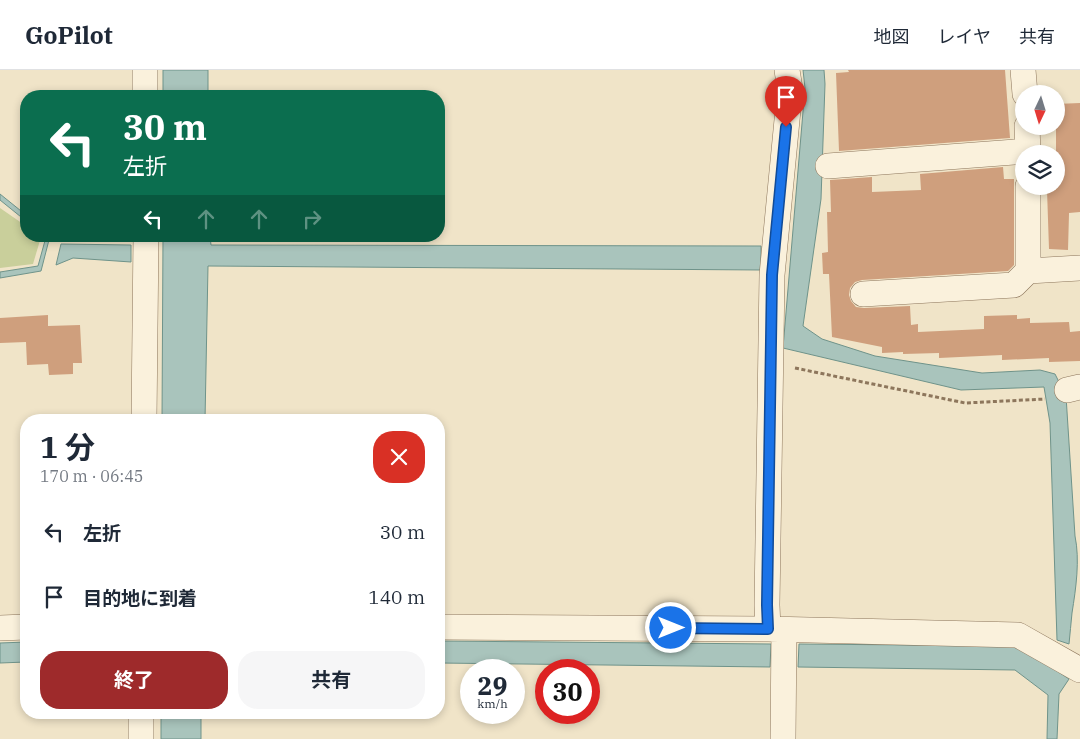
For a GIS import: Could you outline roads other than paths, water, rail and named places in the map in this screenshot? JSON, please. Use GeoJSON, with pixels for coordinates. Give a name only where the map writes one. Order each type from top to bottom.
{"type":"FeatureCollection","features":[{"type":"Feature","properties":{"kind":"street"},"geometry":{"type":"LineString","coordinates":[[145,70],[145,90]]}},
{"type":"Feature","properties":{"kind":"street"},"geometry":{"type":"LineString","coordinates":[[783,739],[776,629],[767,605],[772,275],[790,90],[787,70]]}},
{"type":"Feature","properties":{"kind":"street"},"geometry":{"type":"LineString","coordinates":[[1023,70],[1024,85]]}},
{"type":"Feature","properties":{"kind":"street"},"geometry":{"type":"LineString","coordinates":[[828,166],[1015,153]]}},
{"type":"Feature","properties":{"kind":"street"},"geometry":{"type":"LineString","coordinates":[[1028,195],[1028,271]]}},
{"type":"Feature","properties":{"kind":"street"},"geometry":{"type":"LineString","coordinates":[[144,414],[146,242]]}},
{"type":"Feature","properties":{"kind":"street"},"geometry":{"type":"LineString","coordinates":[[863,294],[1014,285],[1028,271],[1080,268]]}},
{"type":"Feature","properties":{"kind":"street"},"geometry":{"type":"LineString","coordinates":[[0,628],[20,627]]}},
{"type":"Feature","properties":{"kind":"street"},"geometry":{"type":"LineString","coordinates":[[445,627],[776,629],[1018,635],[1080,670]]}},
{"type":"Feature","properties":{"kind":"street"},"geometry":{"type":"LineString","coordinates":[[141,739],[142,719]]}},
{"type":"Feature","properties":{"kind":"water"},"geometry":{"type":"Polygon","coordinates":[[[163,70],[208,70],[208,90],[163,90],[163,70]]]}},
{"type":"Feature","properties":{"kind":"water"},"geometry":{"type":"Polygon","coordinates":[[[803,70],[824,70],[825,84],[821,199],[803,326],[822,339],[875,356],[982,373],[1040,370],[1055,374],[1066,396],[1077,555],[1076,584],[1069,644],[1057,640],[1050,423],[1044,387],[961,390],[783,348],[805,88],[803,70]]]}},
{"type":"Feature","properties":{"kind":"water"},"geometry":{"type":"Polygon","coordinates":[[[0,194],[20,210],[20,216],[0,200],[0,194]]]}},
{"type":"Feature","properties":{"kind":"water"},"geometry":{"type":"Polygon","coordinates":[[[45,242],[48,242],[41,271],[0,278],[0,272],[38,266],[45,242]]]}},
{"type":"Feature","properties":{"kind":"water"},"geometry":{"type":"Polygon","coordinates":[[[163,242],[211,242],[211,245],[761,246],[761,270],[208,266],[205,414],[162,414],[163,242]]]}},
{"type":"Feature","properties":{"kind":"water"},"geometry":{"type":"Polygon","coordinates":[[[61,244],[131,245],[131,262],[73,258],[56,265],[61,244]]]}},
{"type":"Feature","properties":{"kind":"water"},"geometry":{"type":"Polygon","coordinates":[[[445,641],[771,644],[770,667],[600,665],[600,659],[535,659],[535,664],[525,664],[525,659],[460,659],[460,663],[445,663],[445,641]]]}},
{"type":"Feature","properties":{"kind":"water"},"geometry":{"type":"Polygon","coordinates":[[[20,642],[20,662],[0,663],[0,643],[20,642]]]}},
{"type":"Feature","properties":{"kind":"water"},"geometry":{"type":"Polygon","coordinates":[[[799,644],[1020,646],[1069,679],[1059,694],[1057,739],[1047,739],[1048,695],[1015,670],[798,667],[799,644]]]}},
{"type":"Feature","properties":{"kind":"water"},"geometry":{"type":"Polygon","coordinates":[[[161,719],[201,719],[201,739],[161,739],[161,719]]]}}]}
